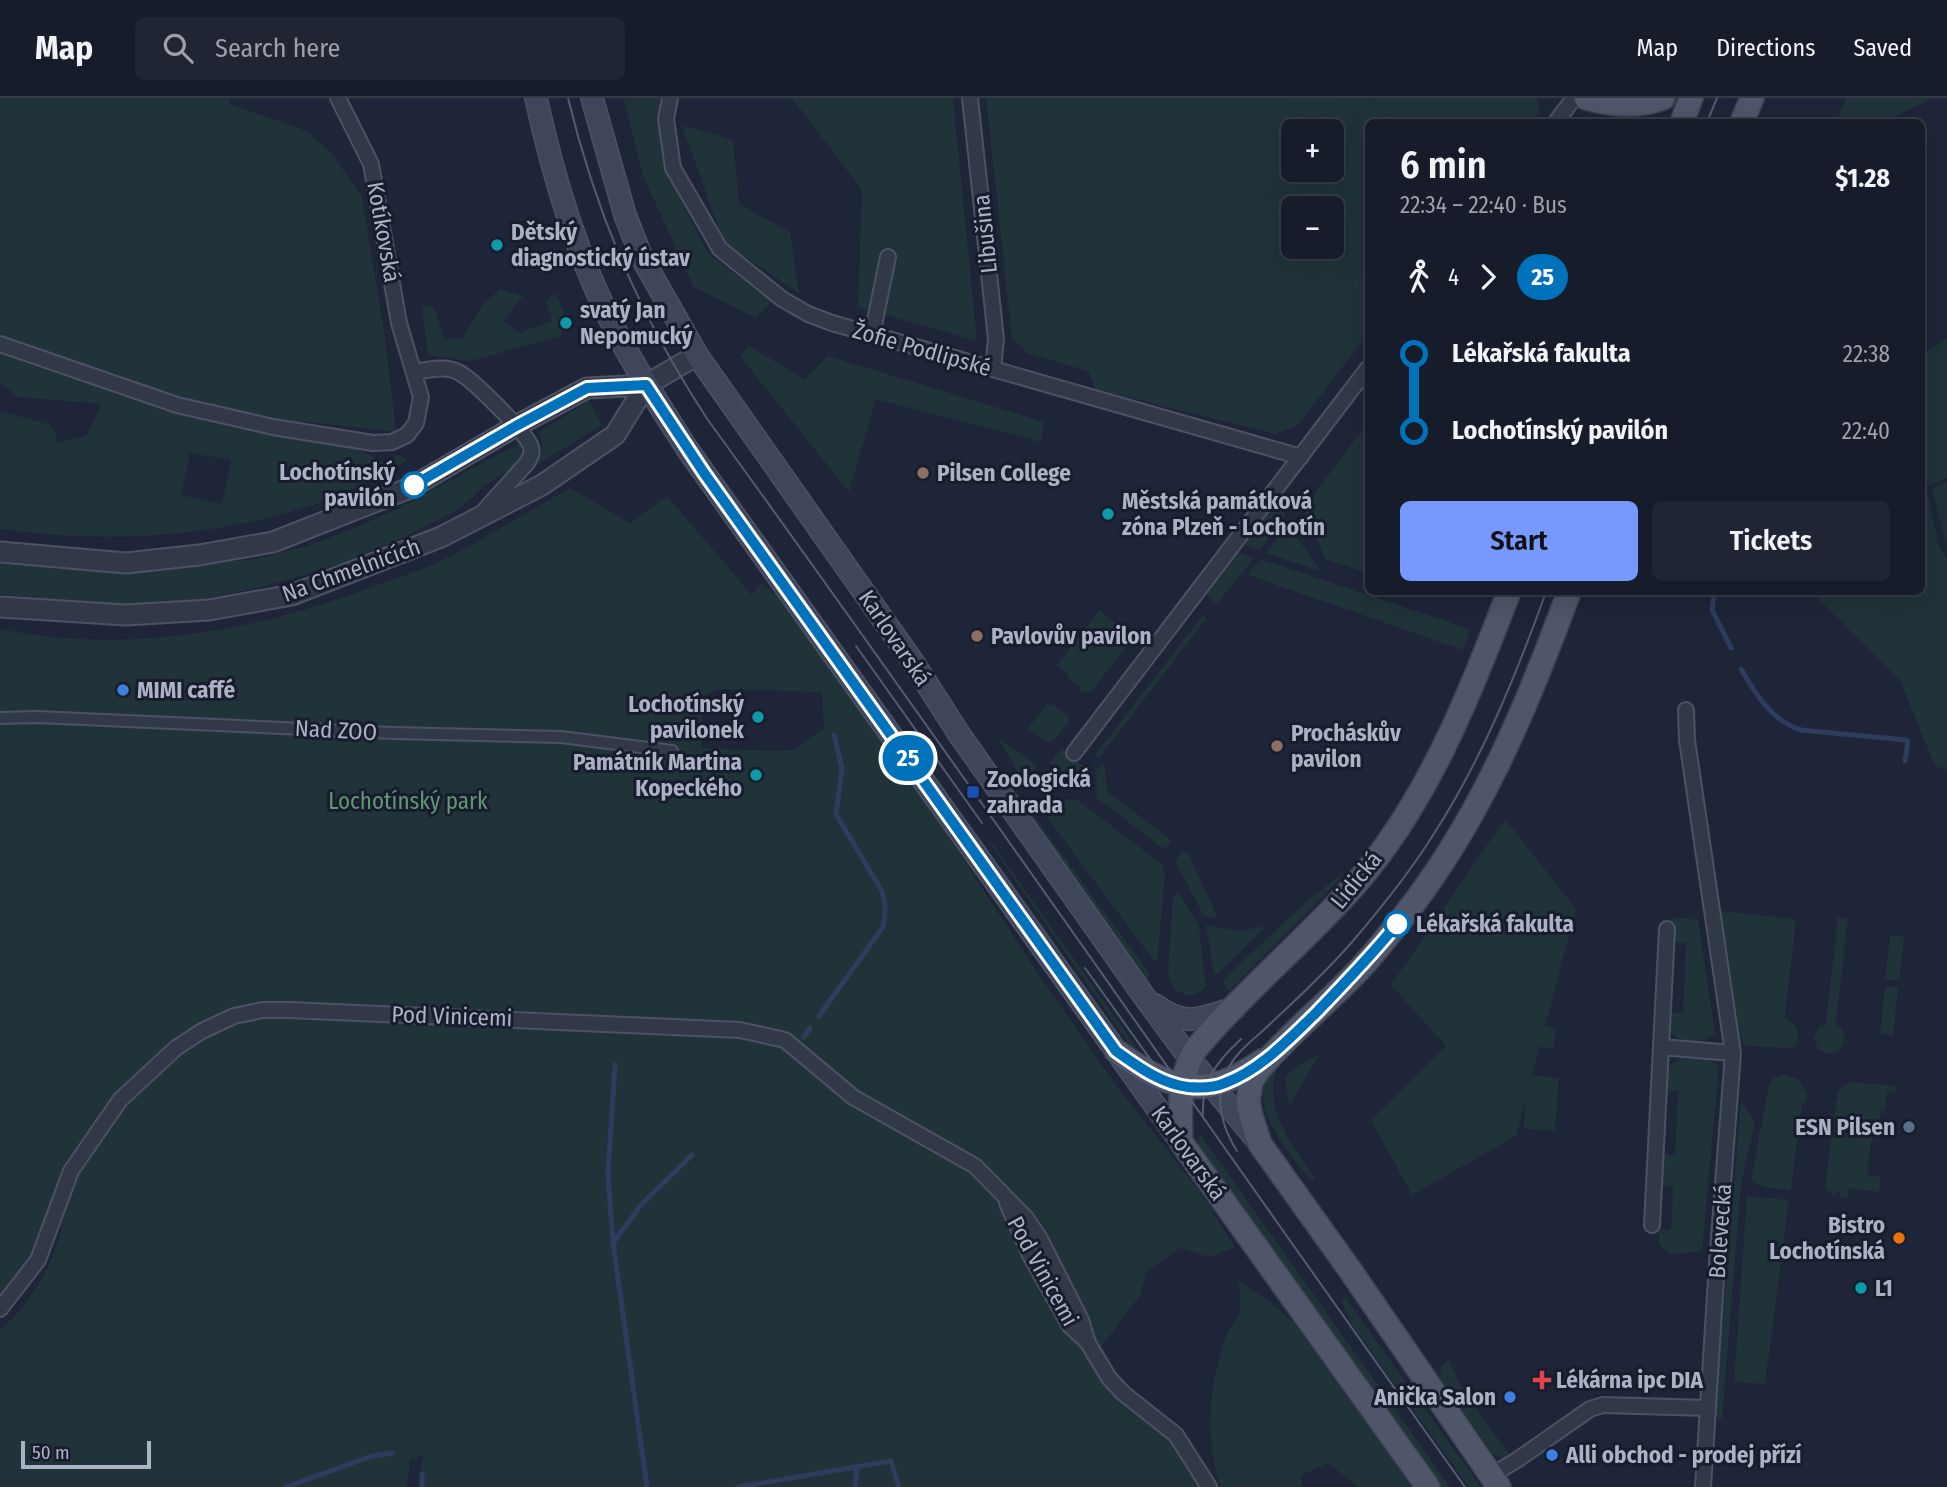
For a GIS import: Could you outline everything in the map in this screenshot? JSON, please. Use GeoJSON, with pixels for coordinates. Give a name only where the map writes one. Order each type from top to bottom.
{"type":"FeatureCollection","features":[{"type":"Feature","properties":{"kind":"main road","name":"Karlovarská"},"geometry":{"type":"LineString","coordinates":[[536,98],[570,226],[612,324],[646,385],[704,473],[1428,1487]]}},
{"type":"Feature","properties":{"kind":"main road","name":"Karlovarská"},"geometry":{"type":"LineString","coordinates":[[592,98],[633,237],[654,281],[696,355],[914,662],[958,734],[1189,1059],[1260,1144],[1494,1481]]}},
{"type":"Feature","properties":{"kind":"main road"},"geometry":{"type":"LineString","coordinates":[[1593,100],[1647,103],[1663,98]]}},
{"type":"Feature","properties":{"kind":"main road"},"geometry":{"type":"LineString","coordinates":[[1683,119],[1691,98]]}},
{"type":"Feature","properties":{"kind":"main road"},"geometry":{"type":"LineString","coordinates":[[1743,119],[1752,98]]}},
{"type":"Feature","properties":{"kind":"main road"},"geometry":{"type":"LineString","coordinates":[[1593,100],[1624,119]]}},
{"type":"Feature","properties":{"kind":"main road","name":"Lidická"},"geometry":{"type":"LineString","coordinates":[[1181,1142],[1179,1099],[1189,1059],[1208,1034],[1356,884],[1392,835],[1426,780],[1465,703],[1508,595]]}},
{"type":"Feature","properties":{"kind":"main road"},"geometry":{"type":"LineString","coordinates":[[1116,1051],[1148,1072],[1182,1086],[1220,1094],[1226,1083],[1248,1072],[1276,1052],[1357,972],[1422,892],[1462,832],[1514,733],[1568,595]]}},
{"type":"Feature","properties":{"kind":"main road"},"geometry":{"type":"LineString","coordinates":[[1141,992],[1162,1010],[1179,1019],[1191,1020],[1235,1008]]}},
{"type":"Feature","properties":{"kind":"main road","name":"Karlovarská"},"geometry":{"type":"LineString","coordinates":[[1260,1144],[1249,1109],[1249,1090],[1257,1072],[1276,1052]]}},
{"type":"Feature","properties":{"kind":"street","name":"Kotíkovská"},"geometry":{"type":"LineString","coordinates":[[0,344],[177,405],[273,426],[373,443],[392,442],[407,435],[416,423],[421,397],[399,323],[371,164],[338,98]]}},
{"type":"Feature","properties":{"kind":"street","name":"Žofie Podlipské"},"geometry":{"type":"LineString","coordinates":[[670,98],[666,119],[673,168],[720,248],[782,299],[808,314],[872,335],[1301,457]]}},
{"type":"Feature","properties":{"kind":"street","name":"Libušina"},"geometry":{"type":"LineString","coordinates":[[970,98],[996,339],[993,369]]}},
{"type":"Feature","properties":{"kind":"street"},"geometry":{"type":"LineString","coordinates":[[1558,119],[1574,98]]}},
{"type":"Feature","properties":{"kind":"street"},"geometry":{"type":"LineString","coordinates":[[872,335],[888,257]]}},
{"type":"Feature","properties":{"kind":"street","name":"Na Chmelnicích"},"geometry":{"type":"LineString","coordinates":[[0,607],[126,615],[209,610],[292,595],[441,537],[541,485],[615,435],[646,385],[696,355]]}},
{"type":"Feature","properties":{"kind":"street"},"geometry":{"type":"LineString","coordinates":[[414,372],[439,369],[458,371],[506,414],[531,446],[531,455],[521,472],[476,519]]}},
{"type":"Feature","properties":{"kind":"street"},"geometry":{"type":"LineString","coordinates":[[1074,753],[1365,372]]}},
{"type":"Feature","properties":{"kind":"street","name":"Na Chmelnicích"},"geometry":{"type":"LineString","coordinates":[[0,552],[126,563],[199,555],[273,542],[410,488],[587,388],[646,385]]}},
{"type":"Feature","properties":{"kind":"street","name":"Bolevecká"},"geometry":{"type":"LineString","coordinates":[[1686,710],[1687,740],[1733,1053],[1703,1487]]}},
{"type":"Feature","properties":{"kind":"street","name":"Nad ZOO"},"geometry":{"type":"LineString","coordinates":[[0,718],[37,717],[393,733],[561,737],[672,751]]}},
{"type":"Feature","properties":{"kind":"street"},"geometry":{"type":"LineString","coordinates":[[1652,1225],[1667,929]]}},
{"type":"Feature","properties":{"kind":"street","name":"Pod Vinicemi"},"geometry":{"type":"LineString","coordinates":[[0,1309],[38,1260],[71,1171],[120,1100],[176,1048],[202,1031],[234,1016],[263,1010],[485,1017],[740,1030],[785,1041],[853,1097],[975,1166],[1026,1219],[1040,1239],[1081,1320],[1088,1343],[1108,1378],[1176,1435],[1209,1487]]}},
{"type":"Feature","properties":{"kind":"street"},"geometry":{"type":"LineString","coordinates":[[1661,1047],[1733,1053]]}},
{"type":"Feature","properties":{"kind":"street"},"geometry":{"type":"LineString","coordinates":[[1494,1481],[1517,1460],[1590,1409],[1603,1405],[1708,1408]]}},
{"type":"Feature","properties":{"kind":"green space"},"geometry":{"type":"Polygon","coordinates":[[[0,98],[229,98],[229,104],[307,131],[332,154],[362,197],[386,344],[396,432],[300,421],[383,462],[399,455],[408,460],[332,498],[242,524],[162,535],[122,537],[41,534],[0,529],[0,411],[51,425],[56,434],[56,443],[87,435],[101,404],[18,397],[0,383],[0,98]],[[179,451],[190,454],[181,495],[222,504],[231,460],[179,451]]]}},
{"type":"Feature","properties":{"kind":"green space"},"geometry":{"type":"Polygon","coordinates":[[[623,98],[659,98],[661,137],[668,175],[707,252],[771,302],[756,318],[694,287],[643,176],[623,98]]]}},
{"type":"Feature","properties":{"kind":"green space"},"geometry":{"type":"Polygon","coordinates":[[[792,98],[953,98],[977,341],[858,307],[862,190],[792,98]]]}},
{"type":"Feature","properties":{"kind":"green space"},"geometry":{"type":"Polygon","coordinates":[[[986,98],[1537,98],[1540,111],[1533,119],[1365,119],[1365,338],[1297,426],[1275,434],[1095,389],[1088,371],[1027,353],[1012,338],[986,98]]]}},
{"type":"Feature","properties":{"kind":"green space"},"geometry":{"type":"Polygon","coordinates":[[[1846,98],[1932,98],[1891,119],[1837,119],[1846,98]]]}},
{"type":"Feature","properties":{"kind":"green space"},"geometry":{"type":"Polygon","coordinates":[[[682,125],[733,140],[739,204],[790,232],[799,293],[724,243],[682,125]]]}},
{"type":"Feature","properties":{"kind":"green space"},"geometry":{"type":"Polygon","coordinates":[[[500,289],[523,296],[504,320],[519,333],[552,321],[546,302],[555,293],[564,311],[561,336],[470,361],[428,355],[422,306],[434,307],[444,339],[462,338],[482,306],[500,289]]]}},
{"type":"Feature","properties":{"kind":"green space"},"geometry":{"type":"Polygon","coordinates":[[[1947,338],[1947,478],[1926,487],[1939,547],[1947,559],[1947,769],[1935,766],[1900,680],[1814,595],[1925,595],[1925,354],[1947,338]]]}},
{"type":"Feature","properties":{"kind":"green space"},"geometry":{"type":"Polygon","coordinates":[[[749,346],[804,379],[828,356],[1044,422],[1041,442],[876,399],[849,492],[740,356],[749,346]]]}},
{"type":"Feature","properties":{"kind":"green space"},"geometry":{"type":"Polygon","coordinates":[[[589,401],[602,425],[532,468],[542,451],[539,432],[589,401]]]}},
{"type":"Feature","properties":{"kind":"green space"},"geometry":{"type":"Polygon","coordinates":[[[1365,426],[1365,572],[1325,559],[1304,508],[1365,426]]]}},
{"type":"Feature","properties":{"kind":"green space"},"geometry":{"type":"Polygon","coordinates":[[[520,443],[522,455],[515,467],[484,486],[458,510],[396,541],[329,568],[257,588],[198,600],[106,605],[0,594],[0,562],[9,565],[128,569],[255,559],[304,547],[397,509],[520,443]]]}},
{"type":"Feature","properties":{"kind":"green space"},"geometry":{"type":"Polygon","coordinates":[[[1947,481],[1947,547],[1932,489],[1947,481]]]}},
{"type":"Feature","properties":{"kind":"green space","name":"Lochotínský park"},"geometry":{"type":"Polygon","coordinates":[[[570,488],[630,523],[667,496],[752,595],[761,583],[779,597],[950,839],[1039,975],[1115,1084],[1200,1192],[1235,1247],[1209,1257],[1180,1248],[1147,1271],[1140,1295],[1095,1355],[1109,1378],[1103,1384],[1171,1441],[1199,1487],[418,1487],[423,1456],[410,1460],[407,1487],[0,1487],[0,1330],[21,1309],[38,1284],[57,1244],[72,1182],[110,1130],[120,1111],[71,1171],[38,1260],[0,1309],[0,629],[95,640],[143,639],[238,626],[284,615],[330,602],[437,563],[570,488]],[[719,689],[702,697],[701,748],[794,750],[824,728],[822,692],[719,689]]]}},
{"type":"Feature","properties":{"kind":"green space"},"geometry":{"type":"Polygon","coordinates":[[[1276,499],[1285,516],[1260,550],[1242,544],[1276,499]]]}},
{"type":"Feature","properties":{"kind":"green space"},"geometry":{"type":"Polygon","coordinates":[[[1288,524],[1320,571],[1266,553],[1288,524]]]}},
{"type":"Feature","properties":{"kind":"green space"},"geometry":{"type":"Polygon","coordinates":[[[1236,551],[1254,558],[1217,604],[1208,597],[1208,588],[1236,551]]]}},
{"type":"Feature","properties":{"kind":"green space"},"geometry":{"type":"Polygon","coordinates":[[[1263,560],[1470,629],[1463,650],[1248,575],[1258,562],[1263,560]]]}},
{"type":"Feature","properties":{"kind":"green space"},"geometry":{"type":"Polygon","coordinates":[[[1100,610],[1123,630],[1121,634],[1131,641],[1090,693],[1079,690],[1080,686],[1067,677],[1068,674],[1057,665],[1100,610]]]}},
{"type":"Feature","properties":{"kind":"green space"},"geometry":{"type":"Polygon","coordinates":[[[1203,615],[1206,619],[1099,758],[1095,755],[1203,615]]]}},
{"type":"Feature","properties":{"kind":"green space"},"geometry":{"type":"Polygon","coordinates":[[[1047,703],[1068,716],[1069,721],[1056,739],[1048,743],[1028,729],[1047,703]]]}},
{"type":"Feature","properties":{"kind":"green space"},"geometry":{"type":"Polygon","coordinates":[[[997,737],[1037,765],[1025,784],[997,737]]]}},
{"type":"Feature","properties":{"kind":"green space"},"geometry":{"type":"Polygon","coordinates":[[[1061,749],[1086,768],[1075,783],[1050,763],[1061,749]]]}},
{"type":"Feature","properties":{"kind":"green space"},"geometry":{"type":"Polygon","coordinates":[[[1104,762],[1107,791],[1172,841],[1165,850],[1097,798],[1096,771],[1104,762]]]}},
{"type":"Feature","properties":{"kind":"green space"},"geometry":{"type":"Polygon","coordinates":[[[1076,799],[1163,865],[1165,877],[1157,961],[1154,961],[1035,801],[1076,799]]]}},
{"type":"Feature","properties":{"kind":"green space"},"geometry":{"type":"Polygon","coordinates":[[[1023,801],[1150,974],[1148,978],[1146,979],[1019,803],[1023,801]]]}},
{"type":"Feature","properties":{"kind":"green space"},"geometry":{"type":"Polygon","coordinates":[[[1505,819],[1576,909],[1545,1026],[1556,1028],[1554,1048],[1539,1047],[1532,1075],[1559,1078],[1555,1131],[1524,1129],[1525,1101],[1516,1136],[1412,1195],[1371,1120],[1446,1046],[1391,985],[1505,819]]]}},
{"type":"Feature","properties":{"kind":"green space"},"geometry":{"type":"Polygon","coordinates":[[[991,842],[1142,1055],[1133,1050],[991,842]]]}},
{"type":"Feature","properties":{"kind":"green space"},"geometry":{"type":"Polygon","coordinates":[[[1183,850],[1189,854],[1218,919],[1204,916],[1175,861],[1183,850]]]}},
{"type":"Feature","properties":{"kind":"green space"},"geometry":{"type":"Polygon","coordinates":[[[1343,876],[1229,991],[1223,983],[1225,978],[1309,899],[1343,876]]]}},
{"type":"Feature","properties":{"kind":"green space"},"geometry":{"type":"Polygon","coordinates":[[[1177,893],[1199,927],[1206,985],[1203,990],[1190,996],[1174,990],[1168,974],[1173,896],[1177,893]]]}},
{"type":"Feature","properties":{"kind":"green space"},"geometry":{"type":"Polygon","coordinates":[[[1718,911],[1796,919],[1785,1017],[1798,1032],[1796,1045],[1791,1048],[1746,1046],[1741,1039],[1718,911]]]}},
{"type":"Feature","properties":{"kind":"green space"},"geometry":{"type":"Polygon","coordinates":[[[1671,917],[1698,920],[1715,1033],[1703,1041],[1685,1042],[1669,1030],[1669,1013],[1683,1013],[1686,943],[1672,942],[1671,917]]]}},
{"type":"Feature","properties":{"kind":"green space"},"geometry":{"type":"Polygon","coordinates":[[[1838,917],[1848,918],[1836,1024],[1844,1032],[1845,1039],[1841,1049],[1829,1054],[1818,1049],[1814,1038],[1819,1027],[1826,1023],[1838,917]]]}},
{"type":"Feature","properties":{"kind":"green space"},"geometry":{"type":"Polygon","coordinates":[[[1206,925],[1239,931],[1267,926],[1216,975],[1206,925]]]}},
{"type":"Feature","properties":{"kind":"green space"},"geometry":{"type":"Polygon","coordinates":[[[1890,935],[1904,937],[1899,981],[1885,979],[1890,935]]]}},
{"type":"Feature","properties":{"kind":"green space"},"geometry":{"type":"Polygon","coordinates":[[[1885,986],[1898,988],[1893,1036],[1880,1034],[1885,986]]]}},
{"type":"Feature","properties":{"kind":"green space"},"geometry":{"type":"Polygon","coordinates":[[[1320,1054],[1289,1106],[1285,1078],[1293,1069],[1320,1054]]]}},
{"type":"Feature","properties":{"kind":"green space"},"geometry":{"type":"Polygon","coordinates":[[[1683,1057],[1707,1058],[1719,1066],[1702,1251],[1671,1255],[1659,1244],[1659,1230],[1671,1230],[1673,1187],[1661,1186],[1663,1155],[1675,1155],[1678,1091],[1667,1090],[1667,1079],[1670,1066],[1683,1057]]]}},
{"type":"Feature","properties":{"kind":"green space"},"geometry":{"type":"Polygon","coordinates":[[[1276,1070],[1273,1085],[1277,1114],[1290,1141],[1316,1179],[1311,1181],[1282,1142],[1265,1110],[1263,1095],[1266,1081],[1276,1070]]]}},
{"type":"Feature","properties":{"kind":"green space"},"geometry":{"type":"Polygon","coordinates":[[[1784,1075],[1799,1080],[1807,1094],[1806,1103],[1802,1103],[1791,1190],[1764,1187],[1751,1180],[1769,1085],[1772,1079],[1784,1075]]]}},
{"type":"Feature","properties":{"kind":"green space"},"geometry":{"type":"Polygon","coordinates":[[[1849,1082],[1897,1086],[1896,1093],[1887,1092],[1885,1110],[1881,1110],[1879,1129],[1887,1130],[1886,1138],[1872,1137],[1867,1175],[1881,1177],[1879,1192],[1849,1188],[1848,1198],[1840,1197],[1840,1192],[1835,1192],[1834,1196],[1825,1188],[1837,1096],[1839,1090],[1849,1082]]]}},
{"type":"Feature","properties":{"kind":"green space"},"geometry":{"type":"Polygon","coordinates":[[[1741,1100],[1755,1121],[1741,1185],[1722,1419],[1715,1417],[1741,1100]]]}},
{"type":"Feature","properties":{"kind":"green space"},"geometry":{"type":"Polygon","coordinates":[[[1200,1134],[1450,1487],[1439,1487],[1199,1149],[1200,1134]]]}},
{"type":"Feature","properties":{"kind":"green space"},"geometry":{"type":"Polygon","coordinates":[[[1747,1196],[1789,1200],[1765,1384],[1734,1382],[1747,1196]]]}},
{"type":"Feature","properties":{"kind":"green space"},"geometry":{"type":"Polygon","coordinates":[[[1239,1281],[1293,1322],[1412,1487],[1358,1487],[1328,1463],[1301,1475],[1302,1487],[1221,1487],[1212,1451],[1212,1392],[1220,1354],[1240,1310],[1239,1281]]]}},
{"type":"Feature","properties":{"kind":"green space"},"geometry":{"type":"Polygon","coordinates":[[[1345,1297],[1481,1487],[1469,1487],[1352,1325],[1341,1300],[1345,1297]]]}},
{"type":"Feature","properties":{"kind":"green space"},"geometry":{"type":"Polygon","coordinates":[[[1449,1359],[1462,1388],[1510,1456],[1494,1455],[1440,1379],[1441,1367],[1449,1359]]]}},
{"type":"Feature","properties":{"kind":"waterway"},"geometry":{"type":"LineString","coordinates":[[1714,595],[1712,610],[1731,648]]}},
{"type":"Feature","properties":{"kind":"waterway"},"geometry":{"type":"LineString","coordinates":[[1741,669],[1773,714],[1791,726],[1801,730],[1906,740],[1905,761]]}},
{"type":"Feature","properties":{"kind":"waterway"},"geometry":{"type":"LineString","coordinates":[[819,1016],[883,927],[885,913],[882,891],[836,814],[842,768],[834,735]]}},
{"type":"Feature","properties":{"kind":"waterway"},"geometry":{"type":"LineString","coordinates":[[804,1037],[810,1028]]}},
{"type":"Feature","properties":{"kind":"waterway"},"geometry":{"type":"LineString","coordinates":[[615,1065],[608,1174],[613,1243],[647,1487]]}},
{"type":"Feature","properties":{"kind":"waterway"},"geometry":{"type":"LineString","coordinates":[[613,1243],[641,1205],[692,1155]]}},
{"type":"Feature","properties":{"kind":"waterway"},"geometry":{"type":"LineString","coordinates":[[286,1487],[372,1456],[392,1453]]}},
{"type":"Feature","properties":{"kind":"waterway"},"geometry":{"type":"LineString","coordinates":[[738,1487],[891,1461],[899,1487]]}},
{"type":"Feature","properties":{"kind":"waterway"},"geometry":{"type":"LineString","coordinates":[[855,1487],[857,1467]]}},
{"type":"Feature","properties":{"kind":"waterway"},"geometry":{"type":"LineString","coordinates":[[422,1474],[422,1487]]}},
{"type":"Feature","properties":{"kind":"tram line"},"geometry":{"type":"LineString","coordinates":[[568,98],[593,184],[624,265],[662,343],[708,420],[1465,1487]]}},
{"type":"Feature","properties":{"kind":"tram line"},"geometry":{"type":"LineString","coordinates":[[1708,119],[1717,98]]}},
{"type":"Feature","properties":{"kind":"tram line"},"geometry":{"type":"LineString","coordinates":[[1237,1151],[1227,1132],[1220,1102],[1227,1071],[1235,1057],[1342,953],[1385,902],[1426,846],[1483,745],[1523,654],[1545,595]]}},
{"type":"Feature","properties":{"kind":"tram line"},"geometry":{"type":"LineString","coordinates":[[856,646],[982,823]]}},
{"type":"Feature","properties":{"kind":"tram line"},"geometry":{"type":"LineString","coordinates":[[1085,968],[1173,1091]]}},
{"type":"Feature","properties":{"kind":"tram line"},"geometry":{"type":"LineString","coordinates":[[1203,1117],[1205,1093],[1212,1074],[1224,1056],[1241,1039]]}},
{"type":"Feature","properties":{"kind":"bus line","name":"25"},"geometry":{"type":"LineString","coordinates":[[414,485],[587,388],[646,385],[704,473],[1116,1051],[1156,1076],[1182,1086],[1213,1086],[1248,1072],[1276,1052],[1357,972],[1397,924]]}},
{"type":"Feature","properties":{"kind":"place","name":"Dětský diagnostický ústav"},"geometry":{"type":"Point","coordinates":[497,245]}},
{"type":"Feature","properties":{"kind":"place","name":"svatý Jan Nepomucký"},"geometry":{"type":"Point","coordinates":[566,323]}},
{"type":"Feature","properties":{"kind":"place","name":"Pilsen College"},"geometry":{"type":"Point","coordinates":[923,473]}},
{"type":"Feature","properties":{"kind":"place","name":"Lochotínský pavilón"},"geometry":{"type":"Point","coordinates":[414,485]}},
{"type":"Feature","properties":{"kind":"place","name":"Městská památková zóna Plzeň - Lochotín"},"geometry":{"type":"Point","coordinates":[1108,514]}},
{"type":"Feature","properties":{"kind":"place","name":"Pavlovův pavilon"},"geometry":{"type":"Point","coordinates":[977,636]}},
{"type":"Feature","properties":{"kind":"place","name":"MIMI caffé"},"geometry":{"type":"Point","coordinates":[123,690]}},
{"type":"Feature","properties":{"kind":"place","name":"Lochotínský pavilonek"},"geometry":{"type":"Point","coordinates":[758,717]}},
{"type":"Feature","properties":{"kind":"place","name":"Procháskův pavilon"},"geometry":{"type":"Point","coordinates":[1277,746]}},
{"type":"Feature","properties":{"kind":"place","name":"Památník Martina Kopeckého"},"geometry":{"type":"Point","coordinates":[756,775]}},
{"type":"Feature","properties":{"kind":"place","name":"Zoologická zahrada"},"geometry":{"type":"Point","coordinates":[973,792]}},
{"type":"Feature","properties":{"kind":"place","name":"Lékařská fakulta"},"geometry":{"type":"Point","coordinates":[1397,924]}},
{"type":"Feature","properties":{"kind":"place","name":"ESN Pilsen"},"geometry":{"type":"Point","coordinates":[1909,1127]}},
{"type":"Feature","properties":{"kind":"place","name":"Bistro Lochotínská"},"geometry":{"type":"Point","coordinates":[1899,1238]}},
{"type":"Feature","properties":{"kind":"place","name":"L1"},"geometry":{"type":"Point","coordinates":[1861,1288]}},
{"type":"Feature","properties":{"kind":"place","name":"Lékárna ipc DIA"},"geometry":{"type":"Point","coordinates":[1542,1380]}},
{"type":"Feature","properties":{"kind":"place","name":"Anička Salon"},"geometry":{"type":"Point","coordinates":[1510,1397]}},
{"type":"Feature","properties":{"kind":"place","name":"Alli obchod - prodej přízí"},"geometry":{"type":"Point","coordinates":[1552,1455]}}]}
